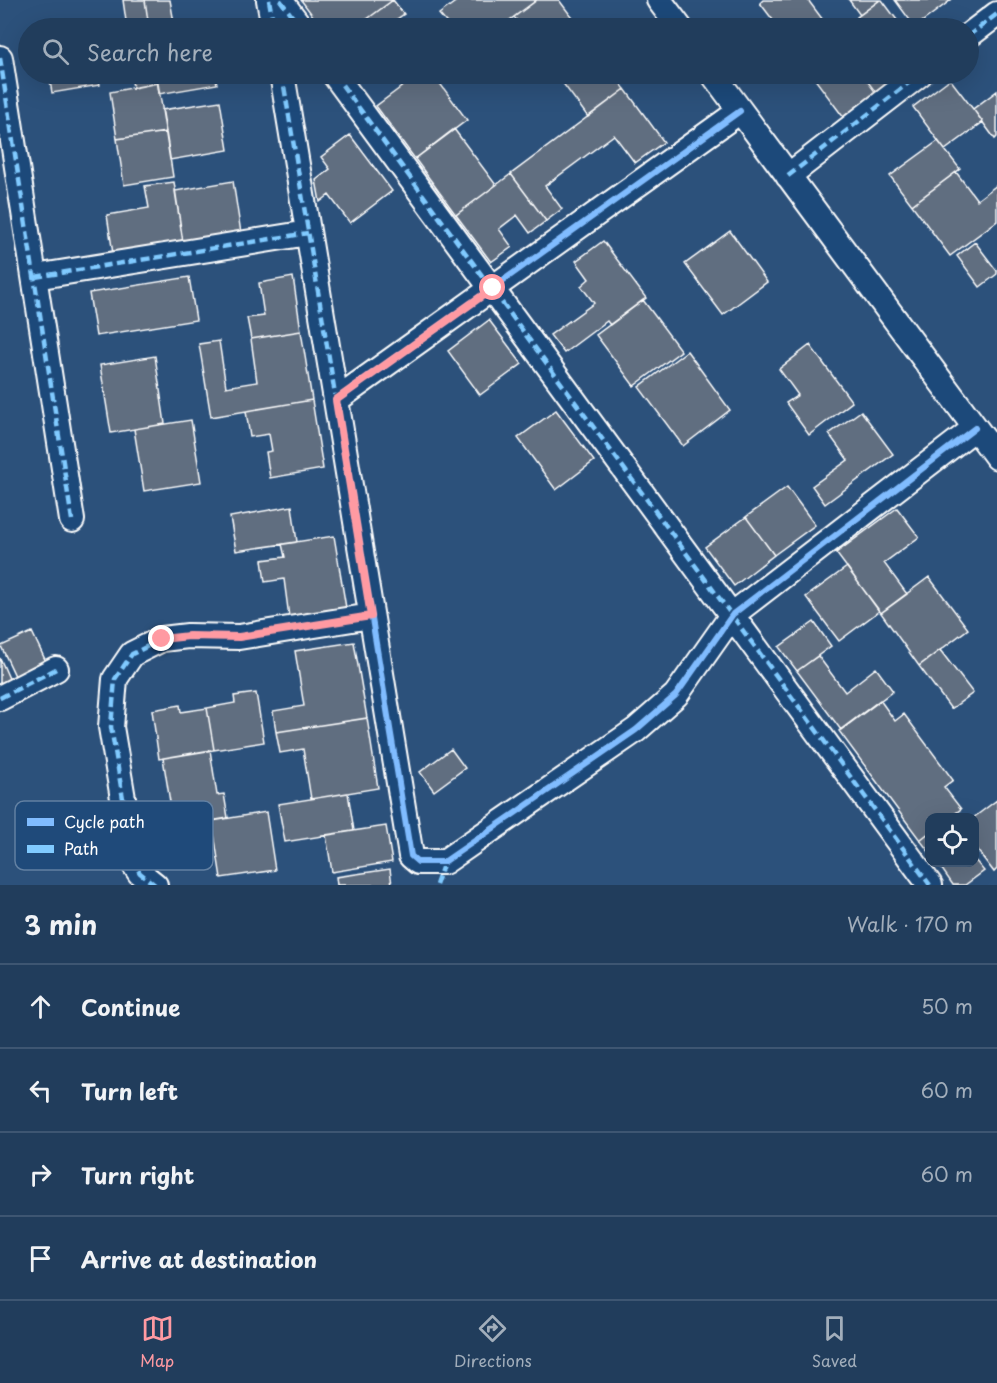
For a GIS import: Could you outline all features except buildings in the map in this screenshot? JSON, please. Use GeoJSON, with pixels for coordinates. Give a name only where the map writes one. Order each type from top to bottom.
{"type":"FeatureCollection","features":[{"type":"Feature","properties":{"kind":"street"},"geometry":{"type":"LineString","coordinates":[[269,0],[272,18]]}},
{"type":"Feature","properties":{"kind":"street"},"geometry":{"type":"LineString","coordinates":[[280,0],[294,18]]}},
{"type":"Feature","properties":{"kind":"street"},"geometry":{"type":"LineString","coordinates":[[660,0],[673,18]]}},
{"type":"Feature","properties":{"kind":"street"},"geometry":{"type":"LineString","coordinates":[[979,28],[997,14]]}},
{"type":"Feature","properties":{"kind":"street"},"geometry":{"type":"LineString","coordinates":[[0,58],[72,520]]}},
{"type":"Feature","properties":{"kind":"street"},"geometry":{"type":"LineString","coordinates":[[284,84],[408,846],[411,856],[418,862],[444,862],[636,730],[676,695],[733,614],[975,428]]}},
{"type":"Feature","properties":{"kind":"street"},"geometry":{"type":"LineString","coordinates":[[341,84],[930,885]]}},
{"type":"Feature","properties":{"kind":"street"},"geometry":{"type":"LineString","coordinates":[[720,84],[997,457]]}},
{"type":"Feature","properties":{"kind":"street"},"geometry":{"type":"LineString","coordinates":[[788,176],[907,84]]}},
{"type":"Feature","properties":{"kind":"street"},"geometry":{"type":"LineString","coordinates":[[336,400],[740,111]]}},
{"type":"Feature","properties":{"kind":"street"},"geometry":{"type":"LineString","coordinates":[[34,278],[308,233]]}},
{"type":"Feature","properties":{"kind":"street"},"geometry":{"type":"LineString","coordinates":[[123,801],[111,727],[114,680],[132,654],[162,639],[189,636],[239,637],[371,616]]}},
{"type":"Feature","properties":{"kind":"street"},"geometry":{"type":"LineString","coordinates":[[0,698],[56,669]]}},
{"type":"Feature","properties":{"kind":"street"},"geometry":{"type":"LineString","coordinates":[[436,885],[444,862]]}},
{"type":"Feature","properties":{"kind":"street"},"geometry":{"type":"LineString","coordinates":[[138,870],[155,885]]}},
{"type":"Feature","properties":{"kind":"marked path"},"geometry":{"type":"LineString","coordinates":[[269,0],[272,18]]}},
{"type":"Feature","properties":{"kind":"marked path"},"geometry":{"type":"LineString","coordinates":[[280,0],[294,18]]}},
{"type":"Feature","properties":{"kind":"marked path"},"geometry":{"type":"LineString","coordinates":[[979,28],[997,14]]}},
{"type":"Feature","properties":{"kind":"marked path"},"geometry":{"type":"LineString","coordinates":[[0,58],[72,520]]}},
{"type":"Feature","properties":{"kind":"marked path"},"geometry":{"type":"LineString","coordinates":[[284,84],[336,400]]}},
{"type":"Feature","properties":{"kind":"marked path"},"geometry":{"type":"LineString","coordinates":[[341,84],[930,885]]}},
{"type":"Feature","properties":{"kind":"marked path"},"geometry":{"type":"LineString","coordinates":[[788,176],[907,84]]}},
{"type":"Feature","properties":{"kind":"marked path"},"geometry":{"type":"LineString","coordinates":[[35,277],[308,233]]}},
{"type":"Feature","properties":{"kind":"marked path"},"geometry":{"type":"LineString","coordinates":[[123,801],[111,727],[115,679],[132,654],[162,639],[188,636],[239,637],[371,616]]}},
{"type":"Feature","properties":{"kind":"marked path"},"geometry":{"type":"LineString","coordinates":[[0,698],[56,669]]}},
{"type":"Feature","properties":{"kind":"marked path"},"geometry":{"type":"LineString","coordinates":[[436,885],[444,862]]}},
{"type":"Feature","properties":{"kind":"marked path"},"geometry":{"type":"LineString","coordinates":[[138,870],[155,885]]}},
{"type":"Feature","properties":{"kind":"cycle path"},"geometry":{"type":"LineString","coordinates":[[740,111],[336,400],[411,856],[418,862],[444,862],[636,730],[676,695],[733,614],[975,428]]}},
{"type":"Feature","properties":{"kind":"route"},"geometry":{"type":"LineString","coordinates":[[162,639],[189,636],[239,637],[371,616],[336,400],[493,288]]}}]}
